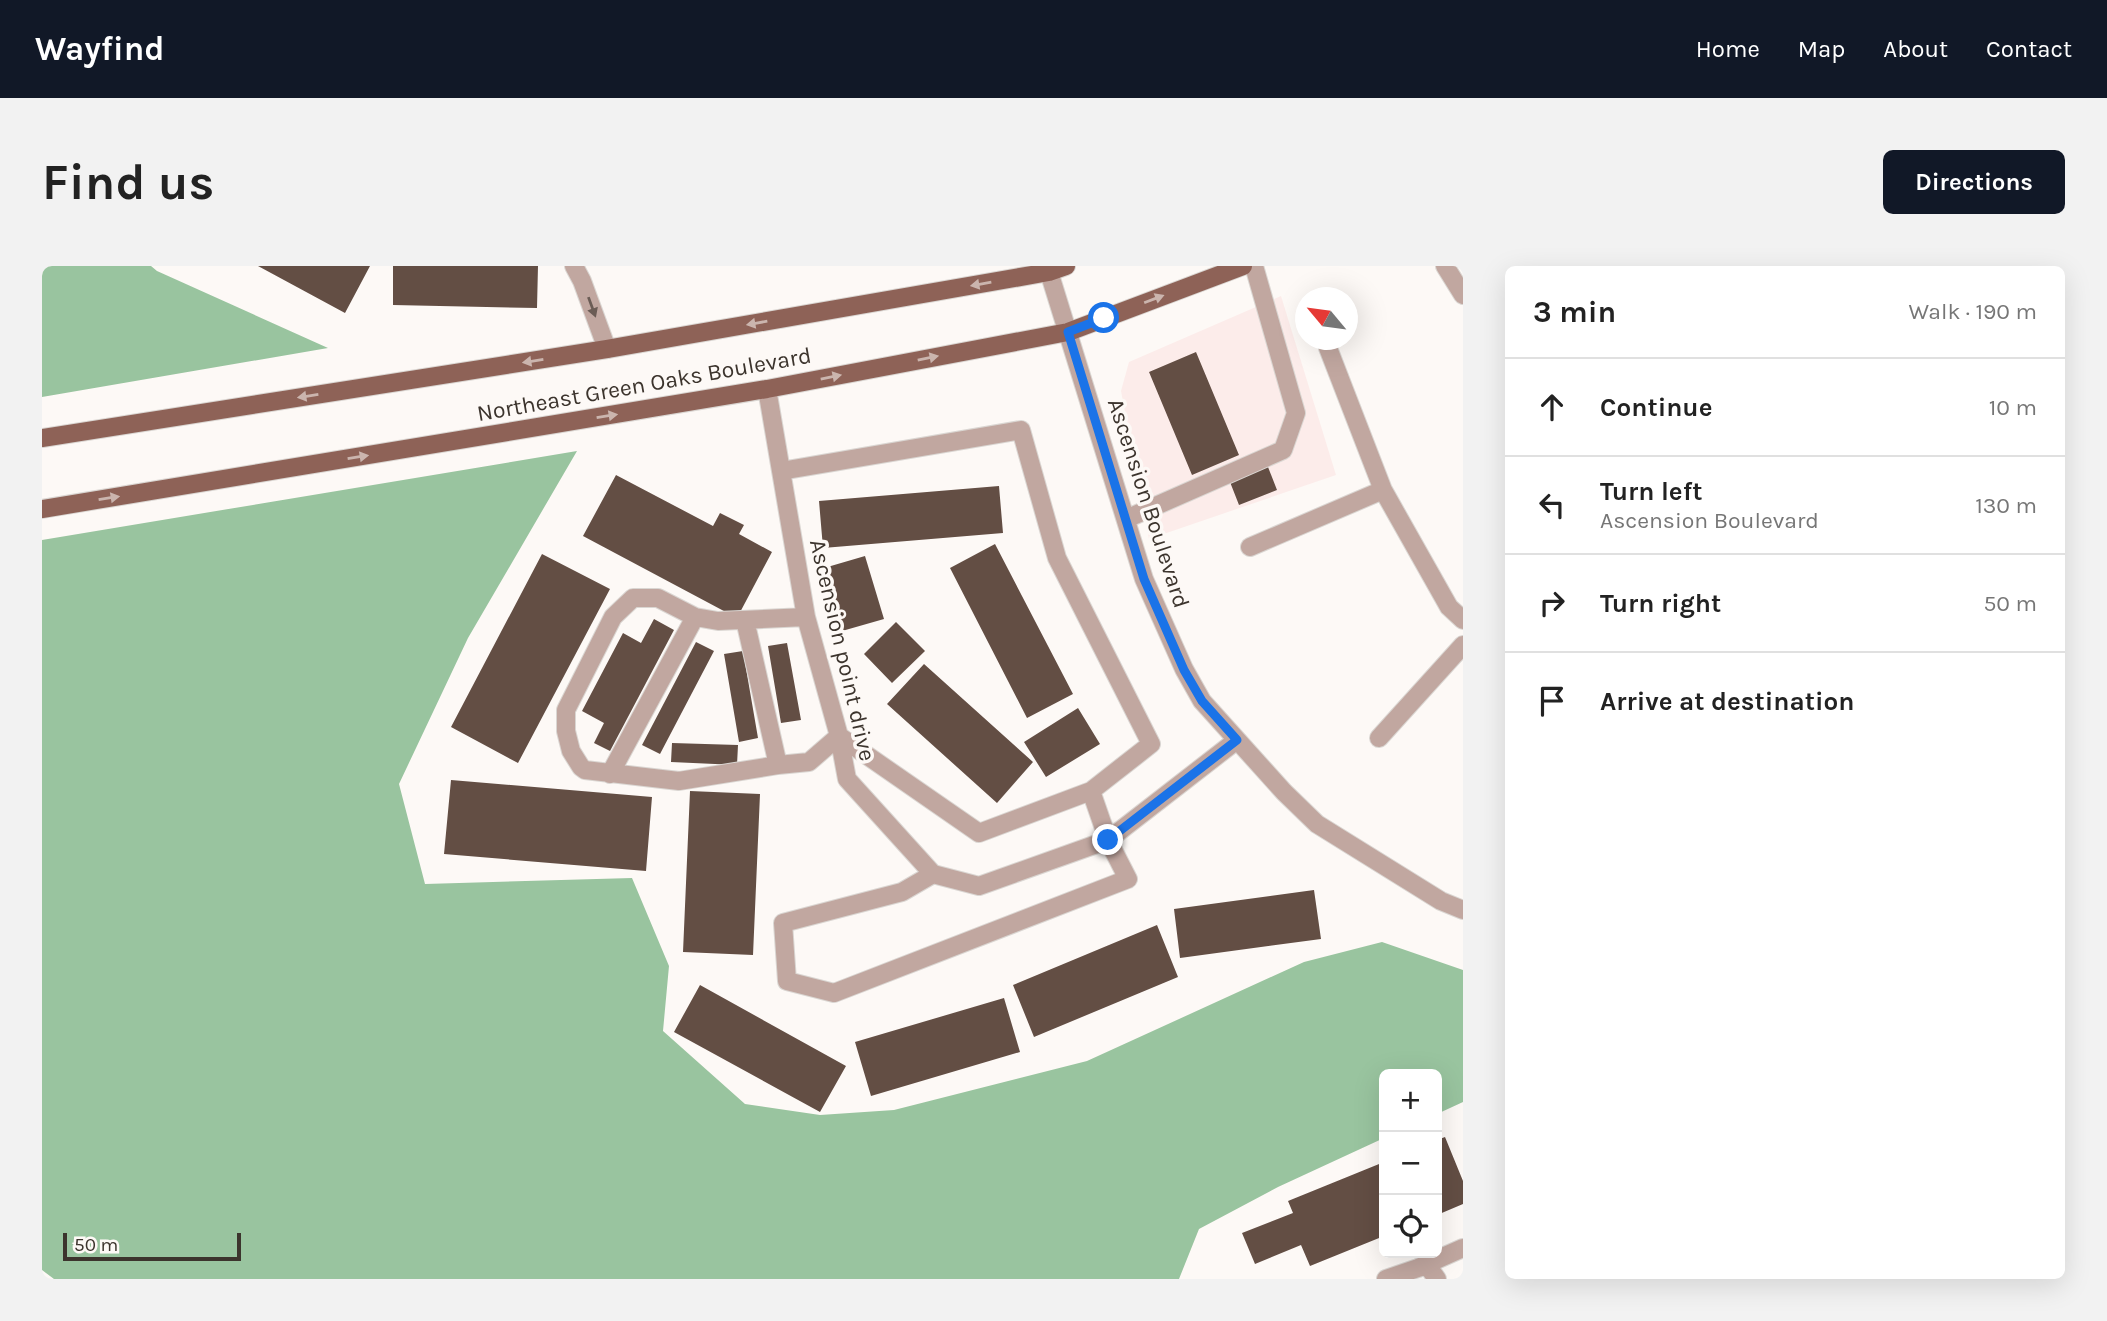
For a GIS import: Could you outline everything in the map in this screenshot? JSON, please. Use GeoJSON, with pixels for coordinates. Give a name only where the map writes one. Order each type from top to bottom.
{"type":"FeatureCollection","features":[{"type":"Feature","properties":{"kind":"main road","name":"Northeast Green Oaks Boulevard"},"geometry":{"type":"LineString","coordinates":[[42,438],[607,349],[1066,266]]}},
{"type":"Feature","properties":{"kind":"main road","name":"Northeast Green Oaks Boulevard"},"geometry":{"type":"LineString","coordinates":[[42,509],[767,389],[1068,332],[1243,266]]}},
{"type":"Feature","properties":{"kind":"street"},"geometry":{"type":"LineString","coordinates":[[574,266],[607,349]]}},
{"type":"Feature","properties":{"kind":"street"},"geometry":{"type":"LineString","coordinates":[[1126,519],[1283,450],[1296,413],[1254,266]]}},
{"type":"Feature","properties":{"kind":"street"},"geometry":{"type":"LineString","coordinates":[[1445,266],[1463,295]]}},
{"type":"Feature","properties":{"kind":"street","name":"Ascension Boulevard"},"geometry":{"type":"LineString","coordinates":[[1046,268],[1144,579],[1184,670],[1202,701],[1317,824],[1441,901],[1463,910]]}},
{"type":"Feature","properties":{"kind":"street"},"geometry":{"type":"LineString","coordinates":[[1329,350],[1384,490],[1449,607],[1463,620]]}},
{"type":"Feature","properties":{"kind":"street","name":"Ascension point drive"},"geometry":{"type":"LineString","coordinates":[[767,389],[806,617],[839,736],[847,779],[933,874]]}},
{"type":"Feature","properties":{"kind":"street"},"geometry":{"type":"LineString","coordinates":[[781,471],[1021,430],[1057,558],[1151,744],[1091,791],[979,833],[839,736],[809,762],[678,781],[585,770],[571,751],[566,731],[566,710],[613,617],[633,598],[658,597],[695,617],[718,621],[806,617]]}},
{"type":"Feature","properties":{"kind":"street"},"geometry":{"type":"LineString","coordinates":[[1250,547],[1384,490]]}},
{"type":"Feature","properties":{"kind":"street"},"geometry":{"type":"LineString","coordinates":[[610,774],[695,617]]}},
{"type":"Feature","properties":{"kind":"street"},"geometry":{"type":"LineString","coordinates":[[744,620],[778,765]]}},
{"type":"Feature","properties":{"kind":"street"},"geometry":{"type":"LineString","coordinates":[[1379,737],[1463,645]]}},
{"type":"Feature","properties":{"kind":"street"},"geometry":{"type":"LineString","coordinates":[[1091,791],[1108,840],[1128,879],[834,993],[787,981],[783,923],[902,892],[933,874],[979,886],[1108,840],[1237,740]]}},
{"type":"Feature","properties":{"kind":"street"},"geometry":{"type":"LineString","coordinates":[[1386,1279],[1432,1272],[1463,1248]]}},
{"type":"Feature","properties":{"kind":"shaded area"},"geometry":{"type":"Polygon","coordinates":[[[1281,296],[1295,342],[1295,350],[1298,350],[1336,475],[1149,539],[1121,391],[1129,362],[1281,296]]]}},
{"type":"Feature","properties":{"kind":"green space"},"geometry":{"type":"Polygon","coordinates":[[[42,266],[151,266],[328,348],[42,397],[42,266]]]}},
{"type":"Feature","properties":{"kind":"green space"},"geometry":{"type":"Polygon","coordinates":[[[577,451],[468,638],[399,784],[425,884],[632,878],[669,966],[663,1031],[745,1104],[820,1115],[894,1110],[1087,1061],[1304,962],[1382,942],[1463,970],[1463,1102],[1442,1112],[1442,1069],[1379,1069],[1379,1140],[1278,1187],[1199,1229],[1179,1279],[54,1279],[42,1270],[42,540],[577,451]]]}},
{"type":"Feature","properties":{"kind":"building"},"geometry":{"type":"Polygon","coordinates":[[[258,266],[370,266],[345,313],[258,266]]]}},
{"type":"Feature","properties":{"kind":"building"},"geometry":{"type":"Polygon","coordinates":[[[393,266],[538,266],[537,308],[393,305],[393,266]]]}},
{"type":"Feature","properties":{"kind":"building"},"geometry":{"type":"Polygon","coordinates":[[[1196,352],[1239,455],[1192,475],[1149,372],[1196,352]]]}},
{"type":"Feature","properties":{"kind":"building"},"geometry":{"type":"Polygon","coordinates":[[[1268,467],[1277,490],[1239,505],[1230,482],[1268,467]]]}},
{"type":"Feature","properties":{"kind":"building"},"geometry":{"type":"Polygon","coordinates":[[[616,475],[713,526],[720,513],[744,525],[739,534],[772,552],[737,618],[583,536],[616,475]]]}},
{"type":"Feature","properties":{"kind":"building"},"geometry":{"type":"Polygon","coordinates":[[[999,486],[1003,533],[823,548],[819,501],[999,486]]]}},
{"type":"Feature","properties":{"kind":"building"},"geometry":{"type":"Polygon","coordinates":[[[995,544],[1073,694],[1027,718],[950,568],[995,544]]]}},
{"type":"Feature","properties":{"kind":"building"},"geometry":{"type":"Polygon","coordinates":[[[542,554],[610,589],[518,763],[451,727],[542,554]]]}},
{"type":"Feature","properties":{"kind":"building"},"geometry":{"type":"Polygon","coordinates":[[[865,556],[884,619],[842,631],[824,568],[865,556]]]}},
{"type":"Feature","properties":{"kind":"building"},"geometry":{"type":"Polygon","coordinates":[[[654,619],[674,630],[610,751],[594,743],[604,723],[582,711],[623,633],[641,643],[654,619]]]}},
{"type":"Feature","properties":{"kind":"building"},"geometry":{"type":"Polygon","coordinates":[[[896,622],[925,651],[892,683],[864,654],[896,622]]]}},
{"type":"Feature","properties":{"kind":"building"},"geometry":{"type":"Polygon","coordinates":[[[696,642],[714,651],[660,754],[642,745],[696,642]]]}},
{"type":"Feature","properties":{"kind":"building"},"geometry":{"type":"Polygon","coordinates":[[[787,643],[801,720],[781,723],[768,646],[787,643]]]}},
{"type":"Feature","properties":{"kind":"building"},"geometry":{"type":"Polygon","coordinates":[[[743,651],[758,738],[739,742],[724,654],[743,651]]]}},
{"type":"Feature","properties":{"kind":"building"},"geometry":{"type":"Polygon","coordinates":[[[924,664],[1033,762],[997,803],[887,704],[924,664]]]}},
{"type":"Feature","properties":{"kind":"building"},"geometry":{"type":"Polygon","coordinates":[[[1078,708],[1100,744],[1046,777],[1024,742],[1078,708]]]}},
{"type":"Feature","properties":{"kind":"building"},"geometry":{"type":"Polygon","coordinates":[[[672,743],[738,745],[737,765],[671,762],[672,743]]]}},
{"type":"Feature","properties":{"kind":"building"},"geometry":{"type":"Polygon","coordinates":[[[451,780],[652,797],[646,871],[444,854],[451,780]]]}},
{"type":"Feature","properties":{"kind":"building"},"geometry":{"type":"Polygon","coordinates":[[[690,791],[760,794],[753,955],[683,952],[690,791]]]}},
{"type":"Feature","properties":{"kind":"building"},"geometry":{"type":"Polygon","coordinates":[[[1314,890],[1321,939],[1180,958],[1174,909],[1314,890]]]}},
{"type":"Feature","properties":{"kind":"building"},"geometry":{"type":"Polygon","coordinates":[[[1157,925],[1178,977],[1034,1037],[1013,985],[1157,925]]]}},
{"type":"Feature","properties":{"kind":"building"},"geometry":{"type":"Polygon","coordinates":[[[700,985],[846,1066],[820,1112],[674,1032],[700,985]]]}},
{"type":"Feature","properties":{"kind":"building"},"geometry":{"type":"Polygon","coordinates":[[[1004,998],[1020,1052],[871,1096],[855,1042],[1004,998]]]}},
{"type":"Feature","properties":{"kind":"building"},"geometry":{"type":"Polygon","coordinates":[[[1445,1137],[1463,1181],[1463,1204],[1442,1213],[1442,1195],[1442,1138],[1445,1137]]]}},
{"type":"Feature","properties":{"kind":"building"},"geometry":{"type":"Polygon","coordinates":[[[1379,1164],[1379,1238],[1310,1266],[1301,1245],[1255,1264],[1242,1233],[1293,1213],[1288,1201],[1379,1164]]]}},
{"type":"Feature","properties":{"kind":"route"},"geometry":{"type":"LineString","coordinates":[[1104,318],[1068,332],[1144,579],[1184,670],[1202,701],[1237,740],[1108,840]]}}]}
